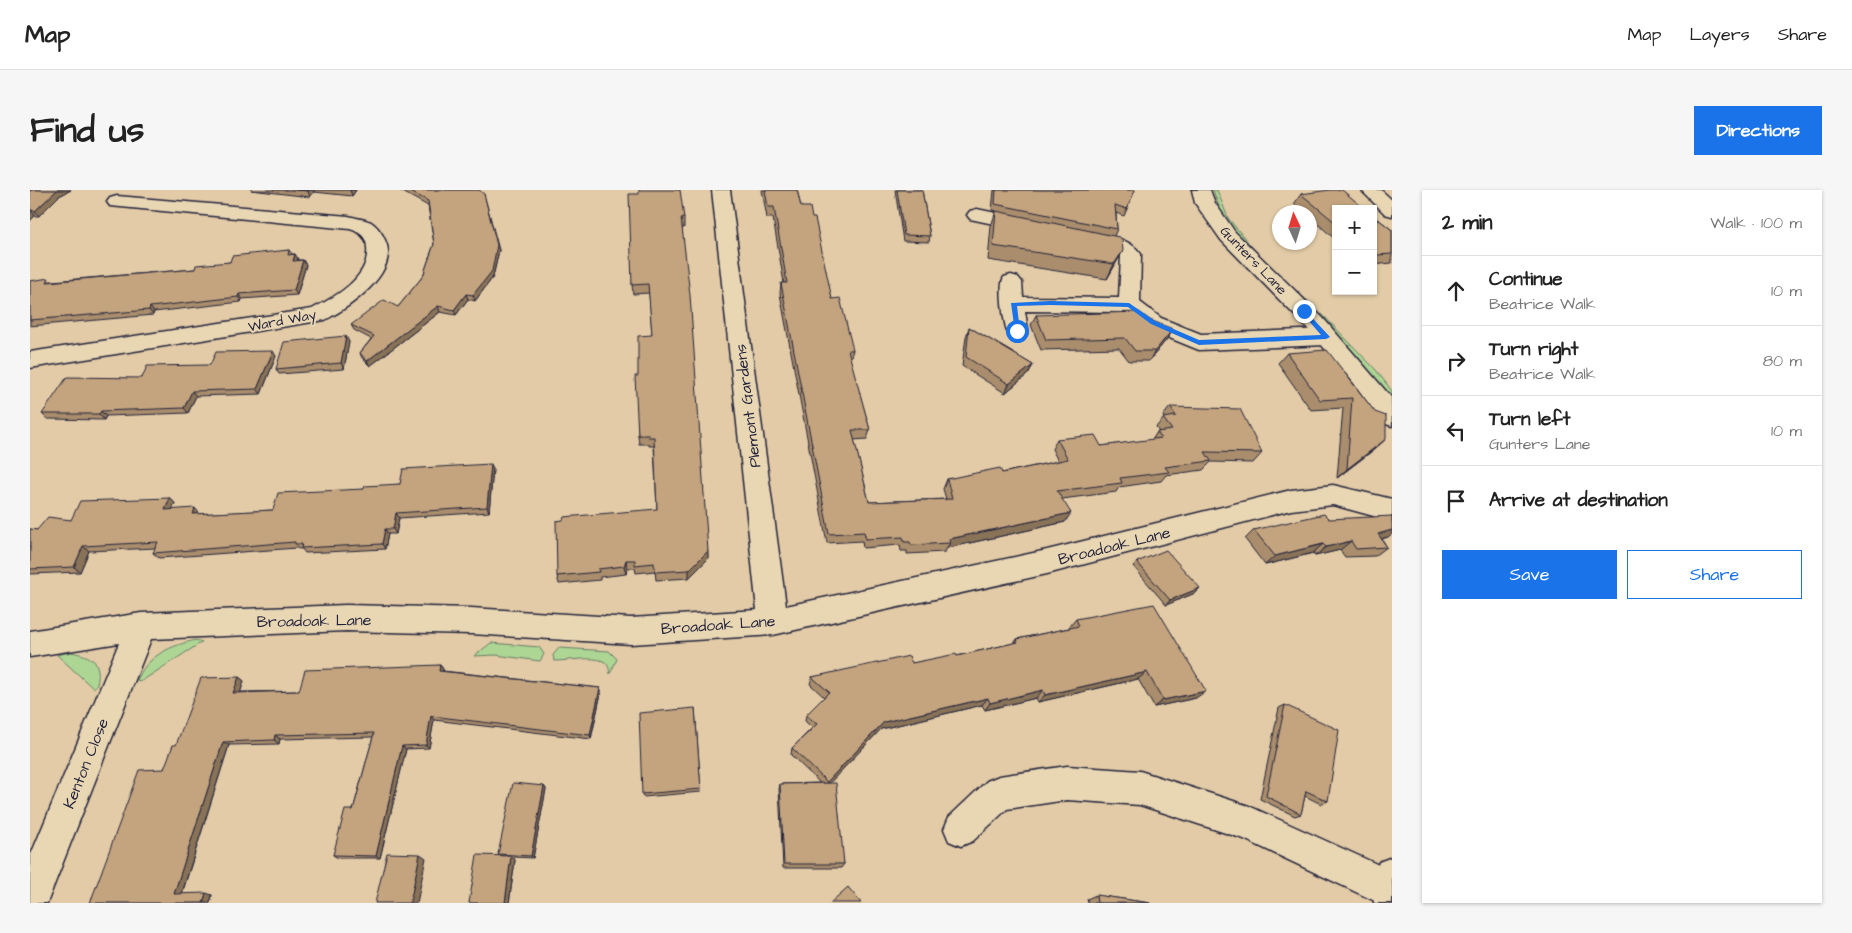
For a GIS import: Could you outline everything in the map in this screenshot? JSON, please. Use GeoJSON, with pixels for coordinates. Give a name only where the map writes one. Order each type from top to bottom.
{"type":"FeatureCollection","features":[{"type":"Feature","properties":{"kind":"street","name":"Plemont Gardens"},"geometry":{"type":"LineString","coordinates":[[721,190],[773,622]]}},
{"type":"Feature","properties":{"kind":"street","name":"Gunters Lane"},"geometry":{"type":"LineString","coordinates":[[1200,190],[1214,219],[1256,266],[1304,311],[1376,394],[1392,417]]}},
{"type":"Feature","properties":{"kind":"street"},"geometry":{"type":"LineString","coordinates":[[1370,190],[1392,210]]}},
{"type":"Feature","properties":{"kind":"street","name":"Ward Way"},"geometry":{"type":"LineString","coordinates":[[30,360],[317,315],[338,304],[355,291],[369,275],[377,259],[379,248],[365,227],[348,222],[117,202]]}},
{"type":"Feature","properties":{"kind":"street"},"geometry":{"type":"LineString","coordinates":[[977,215],[1120,245],[1131,254],[1129,305]]}},
{"type":"Feature","properties":{"kind":"street"},"geometry":{"type":"LineString","coordinates":[[1011,282],[1017,331]]}},
{"type":"Feature","properties":{"kind":"street"},"geometry":{"type":"LineString","coordinates":[[1014,304],[1129,305],[1153,323],[1199,342],[1326,337]]}},
{"type":"Feature","properties":{"kind":"street","name":"Broadoak Lane"},"geometry":{"type":"LineString","coordinates":[[30,644],[140,626],[346,618],[471,621],[631,631],[773,622],[1047,562],[1290,500],[1333,495],[1392,510]]}},
{"type":"Feature","properties":{"kind":"street","name":"Kenton Close"},"geometry":{"type":"LineString","coordinates":[[30,901],[140,626]]}},
{"type":"Feature","properties":{"kind":"street"},"geometry":{"type":"LineString","coordinates":[[961,828],[998,793],[1067,783],[1140,788],[1249,823],[1391,889]]}},
{"type":"Feature","properties":{"kind":"green space"},"geometry":{"type":"Polygon","coordinates":[[[1213,190],[1217,190],[1228,218],[1266,264],[1312,305],[1306,305],[1263,265],[1223,218],[1213,190]]]}},
{"type":"Feature","properties":{"kind":"green space"},"geometry":{"type":"Polygon","coordinates":[[[1322,314],[1376,370],[1392,391],[1392,402],[1368,371],[1318,316],[1322,314]]]}},
{"type":"Feature","properties":{"kind":"green space"},"geometry":{"type":"Polygon","coordinates":[[[196,640],[202,642],[140,682],[137,681],[141,672],[153,658],[178,645],[196,640]]]}},
{"type":"Feature","properties":{"kind":"green space"},"geometry":{"type":"Polygon","coordinates":[[[491,643],[539,647],[544,654],[540,661],[496,655],[474,656],[491,643]]]}},
{"type":"Feature","properties":{"kind":"green space"},"geometry":{"type":"Polygon","coordinates":[[[559,648],[609,651],[617,659],[610,674],[606,664],[599,660],[554,661],[553,655],[559,648]]]}},
{"type":"Feature","properties":{"kind":"green space"},"geometry":{"type":"Polygon","coordinates":[[[71,652],[85,655],[97,665],[97,685],[93,688],[57,655],[71,652]]]}},
{"type":"Feature","properties":{"kind":"building"},"geometry":{"type":"Polygon","coordinates":[[[30,190],[57,190],[35,211],[30,211],[30,190]]]}},
{"type":"Feature","properties":{"kind":"building"},"geometry":{"type":"Polygon","coordinates":[[[407,190],[479,190],[484,194],[497,245],[492,271],[473,295],[466,294],[454,310],[438,306],[367,361],[360,353],[374,336],[351,325],[384,300],[398,307],[423,276],[434,244],[428,201],[407,190]]]}},
{"type":"Feature","properties":{"kind":"building"},"geometry":{"type":"Polygon","coordinates":[[[639,190],[680,190],[684,218],[681,218],[690,295],[708,551],[689,570],[655,572],[654,563],[635,565],[635,560],[626,560],[624,566],[598,569],[599,572],[557,576],[556,521],[563,520],[564,517],[657,509],[654,437],[638,435],[635,376],[638,376],[638,336],[652,335],[648,284],[632,285],[629,194],[639,194],[639,190]]]}},
{"type":"Feature","properties":{"kind":"building"},"geometry":{"type":"Polygon","coordinates":[[[765,190],[797,190],[801,207],[810,207],[812,218],[815,218],[832,299],[840,298],[853,350],[848,350],[870,430],[852,430],[869,502],[952,499],[947,479],[1000,468],[1002,473],[1068,459],[1057,439],[1095,435],[1101,446],[1161,438],[1157,432],[1172,430],[1163,418],[1176,416],[1170,407],[1240,409],[1262,453],[1205,452],[1211,461],[1165,467],[1169,472],[1120,478],[1122,483],[1057,491],[1071,513],[949,539],[950,543],[911,545],[910,542],[904,542],[903,537],[866,539],[864,532],[829,534],[781,283],[787,283],[774,207],[768,207],[765,190]]]}},
{"type":"Feature","properties":{"kind":"building"},"geometry":{"type":"Polygon","coordinates":[[[897,190],[922,190],[930,236],[904,235],[897,190]]]}},
{"type":"Feature","properties":{"kind":"building"},"geometry":{"type":"Polygon","coordinates":[[[996,190],[1135,190],[1127,209],[1115,205],[1117,229],[995,204],[996,190]]]}},
{"type":"Feature","properties":{"kind":"building"},"geometry":{"type":"Polygon","coordinates":[[[1342,190],[1360,205],[1332,205],[1332,220],[1317,207],[1317,205],[1314,205],[1301,194],[1342,190]]]}},
{"type":"Feature","properties":{"kind":"building"},"geometry":{"type":"Polygon","coordinates":[[[996,211],[1119,237],[1122,239],[1123,251],[1114,264],[993,246],[996,211]]]}},
{"type":"Feature","properties":{"kind":"building"},"geometry":{"type":"Polygon","coordinates":[[[1377,218],[1392,230],[1392,254],[1377,255],[1377,218]]]}},
{"type":"Feature","properties":{"kind":"building"},"geometry":{"type":"Polygon","coordinates":[[[289,250],[288,255],[295,254],[293,261],[303,260],[294,290],[239,294],[238,297],[150,307],[149,310],[30,320],[30,281],[49,278],[47,282],[195,269],[196,265],[230,262],[232,256],[289,250]]]}},
{"type":"Feature","properties":{"kind":"building"},"geometry":{"type":"Polygon","coordinates":[[[1139,312],[1150,320],[1173,329],[1155,351],[1135,351],[1125,338],[1046,340],[1036,315],[1139,312]]]}},
{"type":"Feature","properties":{"kind":"building"},"geometry":{"type":"Polygon","coordinates":[[[969,327],[1033,365],[1009,384],[966,357],[969,327]]]}},
{"type":"Feature","properties":{"kind":"building"},"geometry":{"type":"Polygon","coordinates":[[[346,336],[341,363],[276,369],[284,342],[346,336]]]}},
{"type":"Feature","properties":{"kind":"building"},"geometry":{"type":"Polygon","coordinates":[[[1327,350],[1375,412],[1386,416],[1386,439],[1347,469],[1352,398],[1320,400],[1287,353],[1327,350]]]}},
{"type":"Feature","properties":{"kind":"building"},"geometry":{"type":"Polygon","coordinates":[[[273,351],[257,389],[192,391],[184,408],[101,411],[99,414],[42,414],[67,377],[142,378],[147,366],[210,365],[216,352],[273,351]]]}},
{"type":"Feature","properties":{"kind":"building"},"geometry":{"type":"Polygon","coordinates":[[[491,464],[487,507],[396,513],[393,529],[385,529],[382,544],[301,548],[302,544],[295,544],[295,542],[153,553],[158,542],[83,546],[74,567],[30,569],[30,529],[37,530],[48,517],[71,520],[80,501],[170,498],[165,510],[195,508],[193,514],[273,510],[278,493],[364,489],[365,486],[400,484],[403,469],[491,464]]]}},
{"type":"Feature","properties":{"kind":"building"},"geometry":{"type":"Polygon","coordinates":[[[1324,514],[1329,519],[1392,516],[1392,530],[1378,534],[1387,547],[1356,549],[1351,541],[1326,547],[1323,544],[1275,556],[1254,530],[1324,514]]]}},
{"type":"Feature","properties":{"kind":"building"},"geometry":{"type":"Polygon","coordinates":[[[1166,550],[1200,588],[1170,600],[1137,562],[1166,550]]]}},
{"type":"Feature","properties":{"kind":"building"},"geometry":{"type":"Polygon","coordinates":[[[1154,604],[1206,691],[1163,700],[1147,672],[1045,695],[1043,690],[990,703],[988,698],[884,722],[827,782],[792,748],[817,724],[806,715],[829,692],[812,677],[909,656],[912,663],[956,654],[957,656],[1018,642],[1017,639],[1079,626],[1076,619],[1154,604]]]}},
{"type":"Feature","properties":{"kind":"building"},"geometry":{"type":"Polygon","coordinates":[[[440,665],[439,671],[600,688],[590,735],[431,716],[426,745],[402,746],[376,856],[333,855],[345,810],[353,810],[374,733],[275,735],[274,740],[223,742],[174,894],[206,893],[203,903],[90,903],[139,770],[164,769],[173,745],[176,745],[201,678],[239,677],[233,693],[299,691],[305,670],[440,665]]]}},
{"type":"Feature","properties":{"kind":"building"},"geometry":{"type":"Polygon","coordinates":[[[1285,705],[1339,730],[1328,801],[1306,791],[1301,814],[1266,796],[1285,705]]]}},
{"type":"Feature","properties":{"kind":"building"},"geometry":{"type":"Polygon","coordinates":[[[695,708],[701,789],[642,794],[639,713],[695,708]]]}},
{"type":"Feature","properties":{"kind":"building"},"geometry":{"type":"Polygon","coordinates":[[[513,783],[544,786],[531,856],[498,854],[513,783]]]}},
{"type":"Feature","properties":{"kind":"building"},"geometry":{"type":"Polygon","coordinates":[[[836,783],[844,864],[784,864],[780,784],[836,783]]]}},
{"type":"Feature","properties":{"kind":"building"},"geometry":{"type":"Polygon","coordinates":[[[387,853],[420,854],[410,903],[375,903],[387,853]]]}},
{"type":"Feature","properties":{"kind":"building"},"geometry":{"type":"Polygon","coordinates":[[[477,855],[511,856],[505,903],[469,903],[477,855]]]}},
{"type":"Feature","properties":{"kind":"building"},"geometry":{"type":"Polygon","coordinates":[[[848,887],[861,903],[830,903],[848,887]]]}},
{"type":"Feature","properties":{"kind":"building"},"geometry":{"type":"Polygon","coordinates":[[[1096,895],[1150,903],[1097,903],[1096,895]]]}},
{"type":"Feature","properties":{"kind":"route"},"geometry":{"type":"LineString","coordinates":[[1017,331],[1014,304],[1050,303],[1129,305],[1153,323],[1199,342],[1326,337],[1304,311]]}}]}
